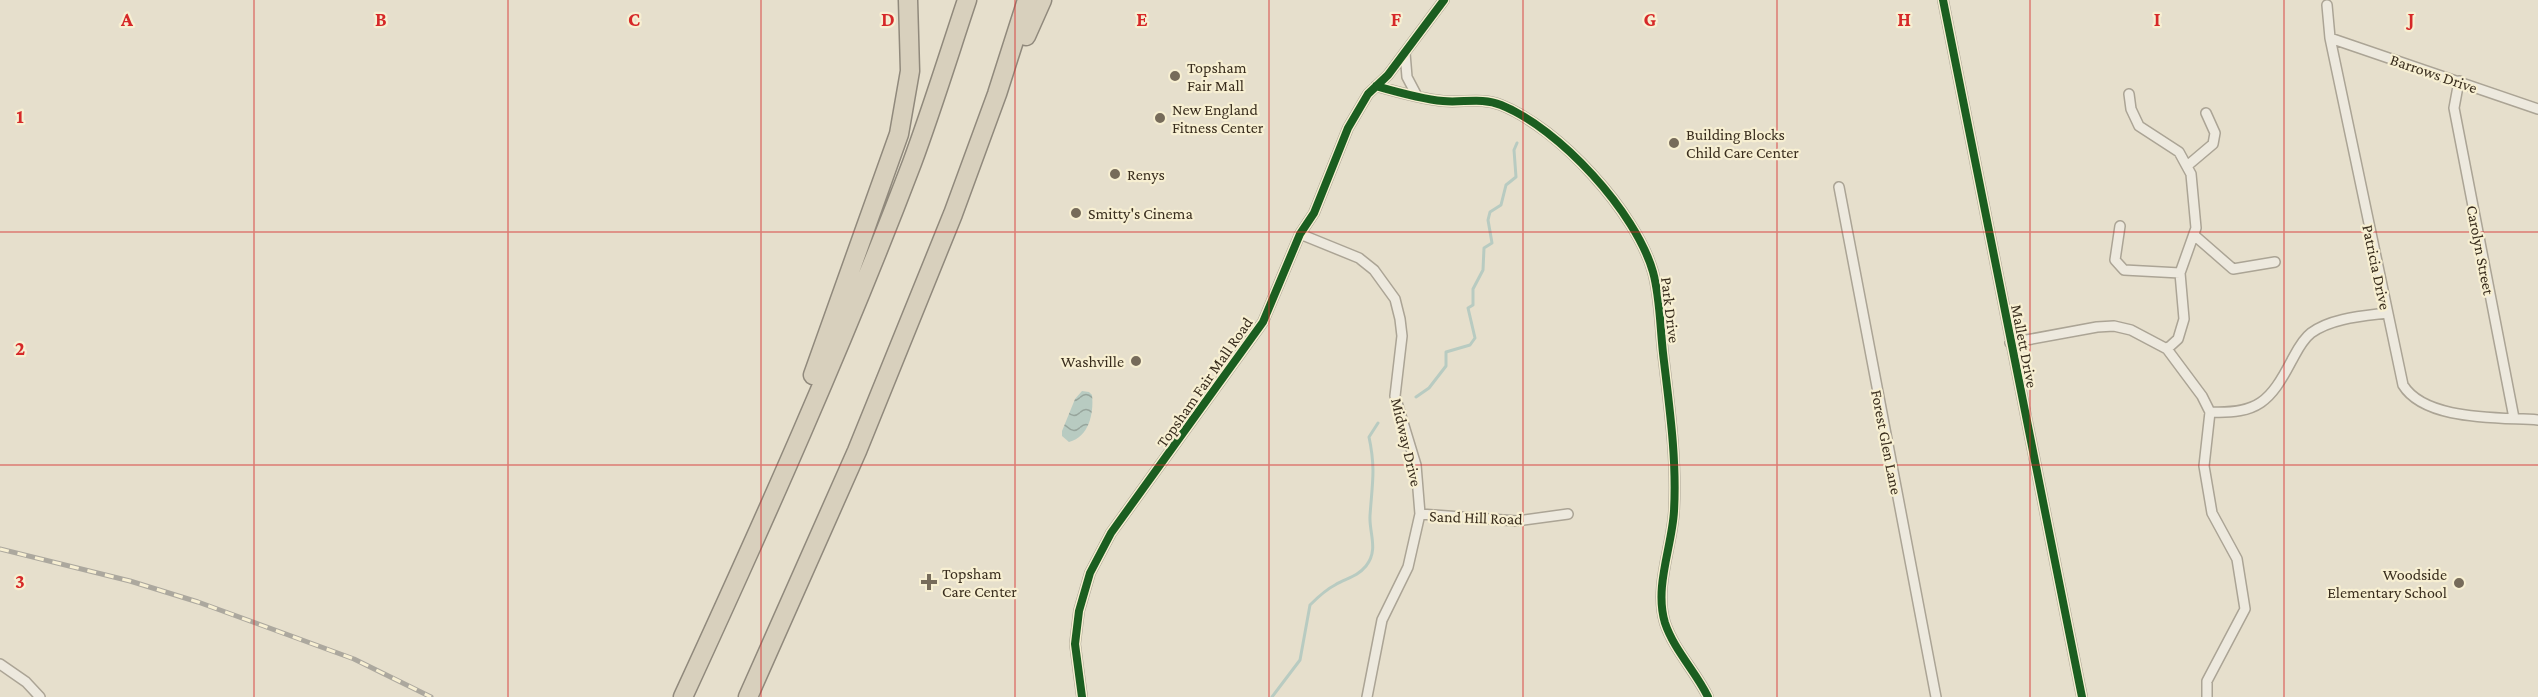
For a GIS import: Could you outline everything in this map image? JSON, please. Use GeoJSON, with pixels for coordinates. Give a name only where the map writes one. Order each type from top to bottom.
{"type":"FeatureCollection","features":[{"type":"Feature","properties":{"kind":"highway"},"geometry":{"type":"LineString","coordinates":[[787,466],[784,452],[899,134],[910,64],[908,0]]}},
{"type":"Feature","properties":{"kind":"highway"},"geometry":{"type":"LineString","coordinates":[[683,697],[787,466],[849,319],[912,162],[968,0]]}},
{"type":"Feature","properties":{"kind":"highway"},"geometry":{"type":"LineString","coordinates":[[748,697],[857,451],[953,214],[997,94],[1027,0]]}},
{"type":"Feature","properties":{"kind":"highway"},"geometry":{"type":"LineString","coordinates":[[997,94],[1013,68],[1042,0]]}},
{"type":"Feature","properties":{"kind":"street","name":"Topsham Fair Mall Road"},"geometry":{"type":"LineString","coordinates":[[1082,697],[1075,644],[1079,612],[1089,573],[1111,533],[1263,322],[1300,234],[1314,213],[1330,177],[1348,128],[1368,94],[1405,52],[1444,0]]}},
{"type":"Feature","properties":{"kind":"street","name":"Mallett Drive"},"geometry":{"type":"LineString","coordinates":[[1943,0],[2082,697]]}},
{"type":"Feature","properties":{"kind":"street","name":"Patricia Drive"},"geometry":{"type":"LineString","coordinates":[[2327,5],[2330,38],[2403,385],[2410,396],[2424,405],[2440,410],[2538,420]]}},
{"type":"Feature","properties":{"kind":"street","name":"Barrows Drive"},"geometry":{"type":"LineString","coordinates":[[2330,38],[2538,108]]}},
{"type":"Feature","properties":{"kind":"street"},"geometry":{"type":"LineString","coordinates":[[1405,52],[1407,77],[1417,96]]}},
{"type":"Feature","properties":{"kind":"street","name":"Carolyn Street"},"geometry":{"type":"LineString","coordinates":[[2459,81],[2454,108],[2514,418]]}},
{"type":"Feature","properties":{"kind":"street","name":"Park Drive"},"geometry":{"type":"LineString","coordinates":[[1376,86],[1442,101],[1494,102],[1517,112],[1549,135],[1583,166],[1620,206],[1641,242],[1653,273],[1675,461],[1674,512],[1662,599],[1665,622],[1683,659],[1708,697]]}},
{"type":"Feature","properties":{"kind":"street"},"geometry":{"type":"LineString","coordinates":[[2129,94],[2131,109],[2139,126],[2179,152],[2191,174],[2194,194],[2196,228],[2180,273],[2184,319],[2178,339],[2167,349]]}},
{"type":"Feature","properties":{"kind":"street"},"geometry":{"type":"LineString","coordinates":[[2187,166],[2213,144],[2215,133],[2206,113]]}},
{"type":"Feature","properties":{"kind":"street","name":"Forest Glen Lane"},"geometry":{"type":"LineString","coordinates":[[1839,187],[1936,697]]}},
{"type":"Feature","properties":{"kind":"street"},"geometry":{"type":"LineString","coordinates":[[2120,226],[2115,260],[2124,270],[2180,273]]}},
{"type":"Feature","properties":{"kind":"street","name":"Midway Drive"},"geometry":{"type":"LineString","coordinates":[[1300,234],[1359,258],[1374,270],[1395,299],[1402,336],[1395,396],[1416,465],[1420,514],[1408,567],[1382,620],[1367,697]]}},
{"type":"Feature","properties":{"kind":"street"},"geometry":{"type":"LineString","coordinates":[[2194,235],[2233,269],[2275,262]]}},
{"type":"Feature","properties":{"kind":"street"},"geometry":{"type":"LineString","coordinates":[[2210,412],[2234,413],[2260,405],[2280,384],[2300,345],[2318,329],[2352,318],[2387,312]]}},
{"type":"Feature","properties":{"kind":"street"},"geometry":{"type":"LineString","coordinates":[[2010,343],[2114,326],[2131,330],[2167,349],[2193,381],[2210,412],[2204,466],[2212,513],[2237,559],[2245,609],[2207,681],[2206,697]]}},
{"type":"Feature","properties":{"kind":"street","name":"Sand Hill Road"},"geometry":{"type":"LineString","coordinates":[[1420,514],[1517,521],[1568,514]]}},
{"type":"Feature","properties":{"kind":"street"},"geometry":{"type":"LineString","coordinates":[[0,664],[26,681],[40,697]]}},
{"type":"Feature","properties":{"kind":"water"},"geometry":{"type":"Polygon","coordinates":[[[1082,391],[1092,395],[1091,416],[1086,430],[1069,442],[1062,436],[1062,431],[1075,399],[1082,391]]]}},
{"type":"Feature","properties":{"kind":"waterway"},"geometry":{"type":"LineString","coordinates":[[1416,397],[1429,388],[1446,366],[1446,352],[1470,345],[1475,338],[1468,308],[1473,305],[1473,289],[1483,270],[1484,248],[1492,243],[1488,220],[1490,212],[1501,205],[1506,185],[1516,177],[1514,150],[1517,143]]}},
{"type":"Feature","properties":{"kind":"waterway"},"geometry":{"type":"LineString","coordinates":[[1272,697],[1300,660],[1310,605],[1328,589],[1359,573],[1370,560],[1373,548],[1370,522],[1373,468],[1369,437],[1378,423]]}},
{"type":"Feature","properties":{"kind":"railway"},"geometry":{"type":"LineString","coordinates":[[0,549],[130,581],[198,602],[354,659],[431,697]]}},
{"type":"Feature","properties":{"kind":"cycle path"},"geometry":{"type":"LineString","coordinates":[[1082,697],[1075,644],[1079,611],[1090,573],[1111,533],[1263,322],[1300,234],[1314,213],[1348,128],[1368,94],[1388,75],[1444,0]]}},
{"type":"Feature","properties":{"kind":"cycle path"},"geometry":{"type":"LineString","coordinates":[[1943,0],[2082,697]]}},
{"type":"Feature","properties":{"kind":"cycle path"},"geometry":{"type":"LineString","coordinates":[[1376,86],[1435,100],[1494,103],[1523,116],[1547,132],[1592,175],[1613,199],[1644,249],[1657,291],[1673,451],[1674,511],[1662,581],[1662,609],[1669,633],[1708,697]]}},
{"type":"Feature","properties":{"kind":"place","name":"Topsham Fair Mall"},"geometry":{"type":"Point","coordinates":[1175,76]}},
{"type":"Feature","properties":{"kind":"place","name":"New England Fitness Center"},"geometry":{"type":"Point","coordinates":[1160,118]}},
{"type":"Feature","properties":{"kind":"place","name":"Building Blocks Child Care Center"},"geometry":{"type":"Point","coordinates":[1674,143]}},
{"type":"Feature","properties":{"kind":"place","name":"Renys"},"geometry":{"type":"Point","coordinates":[1115,174]}},
{"type":"Feature","properties":{"kind":"place","name":"Smitty's Cinema"},"geometry":{"type":"Point","coordinates":[1076,213]}},
{"type":"Feature","properties":{"kind":"place","name":"Washville"},"geometry":{"type":"Point","coordinates":[1136,361]}},
{"type":"Feature","properties":{"kind":"place","name":"Topsham Care Center"},"geometry":{"type":"Point","coordinates":[929,582]}},
{"type":"Feature","properties":{"kind":"place","name":"Woodside Elementary School"},"geometry":{"type":"Point","coordinates":[2459,583]}}]}
